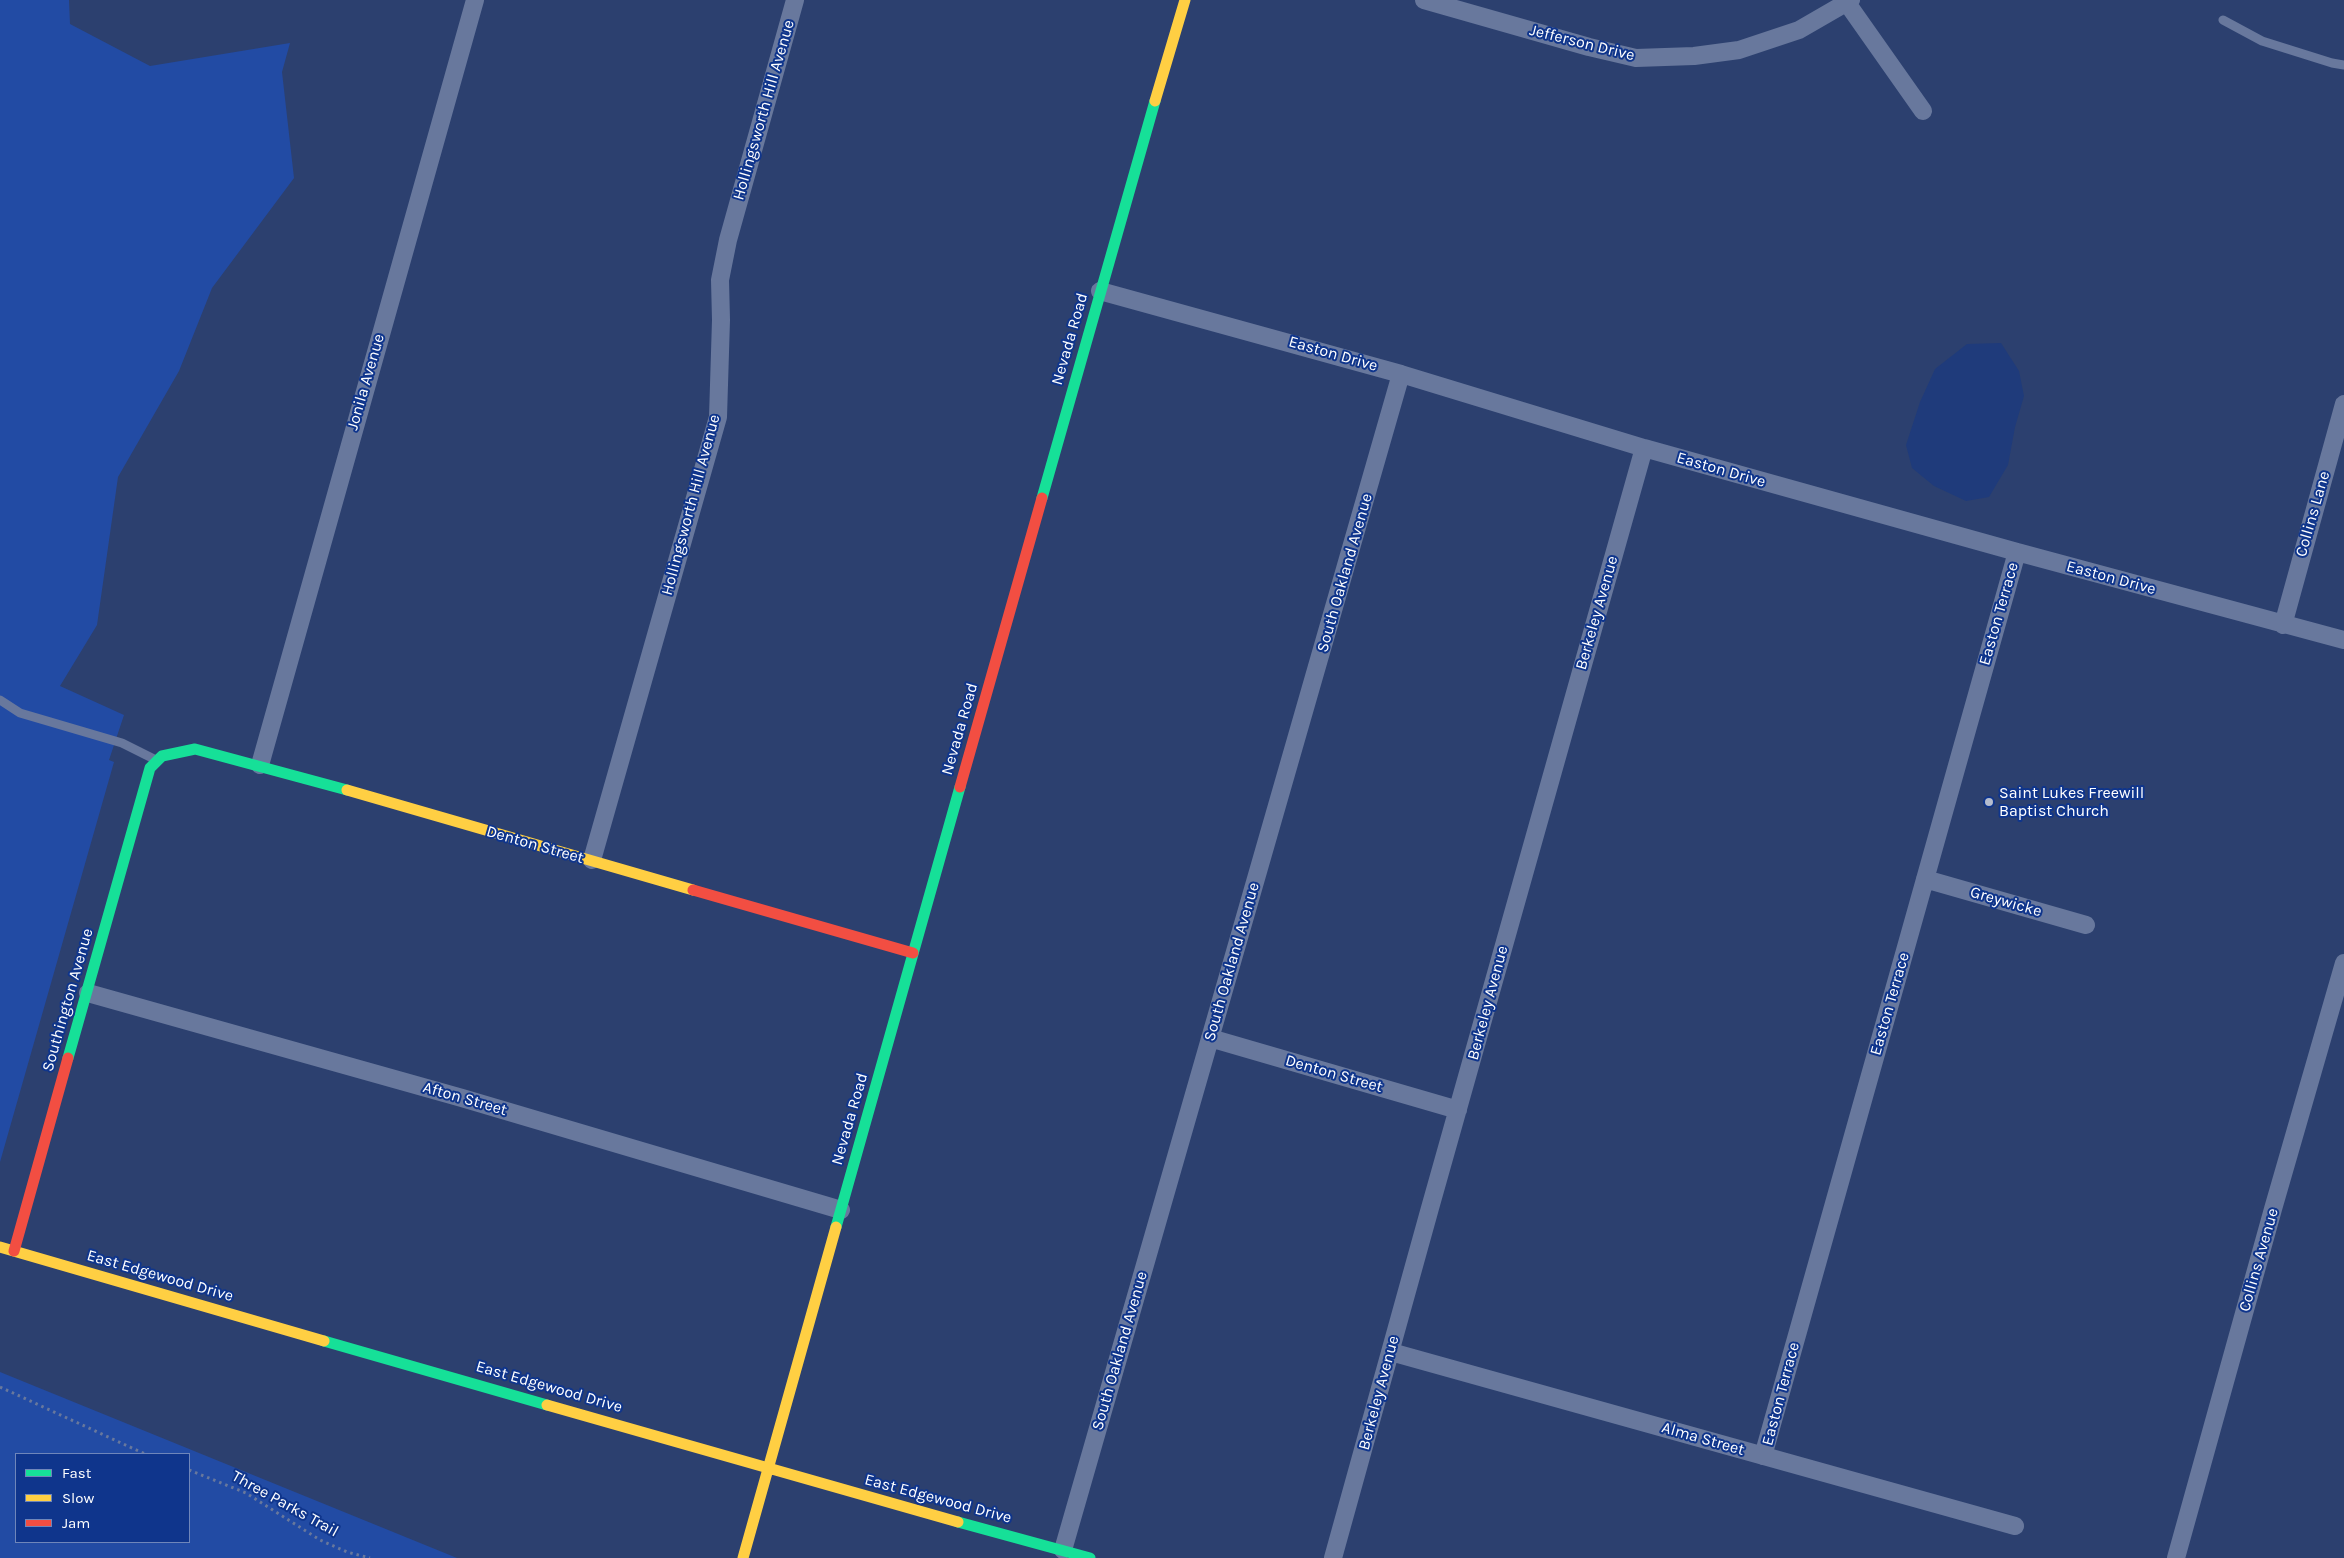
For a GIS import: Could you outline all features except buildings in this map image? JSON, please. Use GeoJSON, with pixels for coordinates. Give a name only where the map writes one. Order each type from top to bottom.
{"type":"FeatureCollection","features":[{"type":"Feature","properties":{"kind":"street","name":"Jonila Avenue"},"geometry":{"type":"LineString","coordinates":[[260,765],[475,0]]}},
{"type":"Feature","properties":{"kind":"street","name":"Hollingsworth Hill Avenue"},"geometry":{"type":"LineString","coordinates":[[592,860],[718,417],[721,320],[720,280],[728,240],[795,0]]}},
{"type":"Feature","properties":{"kind":"street","name":"Nevada Road"},"geometry":{"type":"LineString","coordinates":[[743,1558],[763,1491],[767,1467],[1100,291],[1185,0]]}},
{"type":"Feature","properties":{"kind":"street","name":"Jefferson Drive"},"geometry":{"type":"LineString","coordinates":[[1424,0],[1589,47],[1636,58],[1694,56],[1739,50],[1799,30],[1849,1]]}},
{"type":"Feature","properties":{"kind":"street"},"geometry":{"type":"LineString","coordinates":[[1849,1],[1923,111]]}},
{"type":"Feature","properties":{"kind":"street","name":"Easton Drive"},"geometry":{"type":"LineString","coordinates":[[1100,291],[1402,374],[1644,448],[2283,625],[2344,640]]}},
{"type":"Feature","properties":{"kind":"street","name":"South Oakland Avenue"},"geometry":{"type":"LineString","coordinates":[[1063,1550],[1402,374]]}},
{"type":"Feature","properties":{"kind":"street","name":"Collins Lane"},"geometry":{"type":"LineString","coordinates":[[2283,625],[2344,404]]}},
{"type":"Feature","properties":{"kind":"street","name":"Berkeley Avenue"},"geometry":{"type":"LineString","coordinates":[[1333,1558],[1644,448]]}},
{"type":"Feature","properties":{"kind":"street","name":"Easton Terrace"},"geometry":{"type":"LineString","coordinates":[[1764,1456],[2017,552]]}},
{"type":"Feature","properties":{"kind":"street","name":"Denton Street"},"geometry":{"type":"LineString","coordinates":[[157,760],[162,756],[195,749],[260,765],[391,805],[592,860],[913,953]]}},
{"type":"Feature","properties":{"kind":"street","name":"Southington Avenue"},"geometry":{"type":"LineString","coordinates":[[14,1251],[150,768],[157,760]]}},
{"type":"Feature","properties":{"kind":"street","name":"Greywicke"},"geometry":{"type":"LineString","coordinates":[[1925,879],[2086,925]]}},
{"type":"Feature","properties":{"kind":"street","name":"Collins Avenue"},"geometry":{"type":"LineString","coordinates":[[2176,1558],[2344,963]]}},
{"type":"Feature","properties":{"kind":"street","name":"Afton Street"},"geometry":{"type":"LineString","coordinates":[[88,993],[452,1096],[841,1210]]}},
{"type":"Feature","properties":{"kind":"street","name":"Denton Street"},"geometry":{"type":"LineString","coordinates":[[1210,1038],[1458,1110]]}},
{"type":"Feature","properties":{"kind":"street","name":"East Edgewood Drive"},"geometry":{"type":"LineString","coordinates":[[0,1246],[767,1467],[789,1475],[1090,1558]]}},
{"type":"Feature","properties":{"kind":"street","name":"Alma Street"},"geometry":{"type":"LineString","coordinates":[[1392,1352],[2015,1526]]}},
{"type":"Feature","properties":{"kind":"lane"},"geometry":{"type":"LineString","coordinates":[[2223,20],[2262,40],[2344,65]]}},
{"type":"Feature","properties":{"kind":"lane"},"geometry":{"type":"LineString","coordinates":[[0,700],[20,713],[122,743],[157,760]]}},
{"type":"Feature","properties":{"kind":"path"},"geometry":{"type":"LineString","coordinates":[[0,1387],[143,1453]]}},
{"type":"Feature","properties":{"kind":"path","name":"Three Parks Trail"},"geometry":{"type":"LineString","coordinates":[[190,1470],[246,1493],[320,1540],[347,1552],[370,1558]]}},
{"type":"Feature","properties":{"kind":"shaded area"},"geometry":{"type":"Polygon","coordinates":[[[0,0],[69,0],[70,24],[150,66],[290,43],[282,72],[294,178],[212,288],[179,371],[118,477],[97,625],[60,686],[124,715],[109,760],[114,762],[0,1162],[0,0]]]}},
{"type":"Feature","properties":{"kind":"shaded area"},"geometry":{"type":"Polygon","coordinates":[[[2001,343],[2019,371],[2024,396],[2015,427],[2008,465],[1989,497],[1966,501],[1934,486],[1912,468],[1906,445],[1920,402],[1935,369],[1967,344],[2001,343]]]}},
{"type":"Feature","properties":{"kind":"shaded area"},"geometry":{"type":"Polygon","coordinates":[[[0,1372],[457,1558],[0,1558],[0,1372]]]}},
{"type":"Feature","properties":{"kind":"traffic: fast"},"geometry":{"type":"LineString","coordinates":[[1042,498],[1155,101]]}},
{"type":"Feature","properties":{"kind":"traffic: fast"},"geometry":{"type":"LineString","coordinates":[[68,1058],[150,768],[162,756],[195,749],[347,790]]}},
{"type":"Feature","properties":{"kind":"traffic: fast"},"geometry":{"type":"LineString","coordinates":[[836,1227],[960,787]]}},
{"type":"Feature","properties":{"kind":"traffic: fast"},"geometry":{"type":"LineString","coordinates":[[324,1341],[547,1405]]}},
{"type":"Feature","properties":{"kind":"traffic: fast"},"geometry":{"type":"LineString","coordinates":[[958,1522],[1090,1558]]}},
{"type":"Feature","properties":{"kind":"traffic: slow"},"geometry":{"type":"LineString","coordinates":[[1155,101],[1185,0]]}},
{"type":"Feature","properties":{"kind":"traffic: slow"},"geometry":{"type":"LineString","coordinates":[[347,790],[693,890]]}},
{"type":"Feature","properties":{"kind":"traffic: slow"},"geometry":{"type":"LineString","coordinates":[[743,1558],[836,1227]]}},
{"type":"Feature","properties":{"kind":"traffic: slow"},"geometry":{"type":"LineString","coordinates":[[0,1247],[324,1341]]}},
{"type":"Feature","properties":{"kind":"traffic: slow"},"geometry":{"type":"LineString","coordinates":[[547,1405],[958,1522]]}},
{"type":"Feature","properties":{"kind":"traffic: jam"},"geometry":{"type":"LineString","coordinates":[[960,787],[1042,498]]}},
{"type":"Feature","properties":{"kind":"traffic: jam"},"geometry":{"type":"LineString","coordinates":[[693,890],[913,953]]}},
{"type":"Feature","properties":{"kind":"traffic: jam"},"geometry":{"type":"LineString","coordinates":[[14,1251],[68,1058]]}},
{"type":"Feature","properties":{"kind":"place","name":"Saint Lukes Freewill Baptist Church"},"geometry":{"type":"Point","coordinates":[1989,802]}}]}
